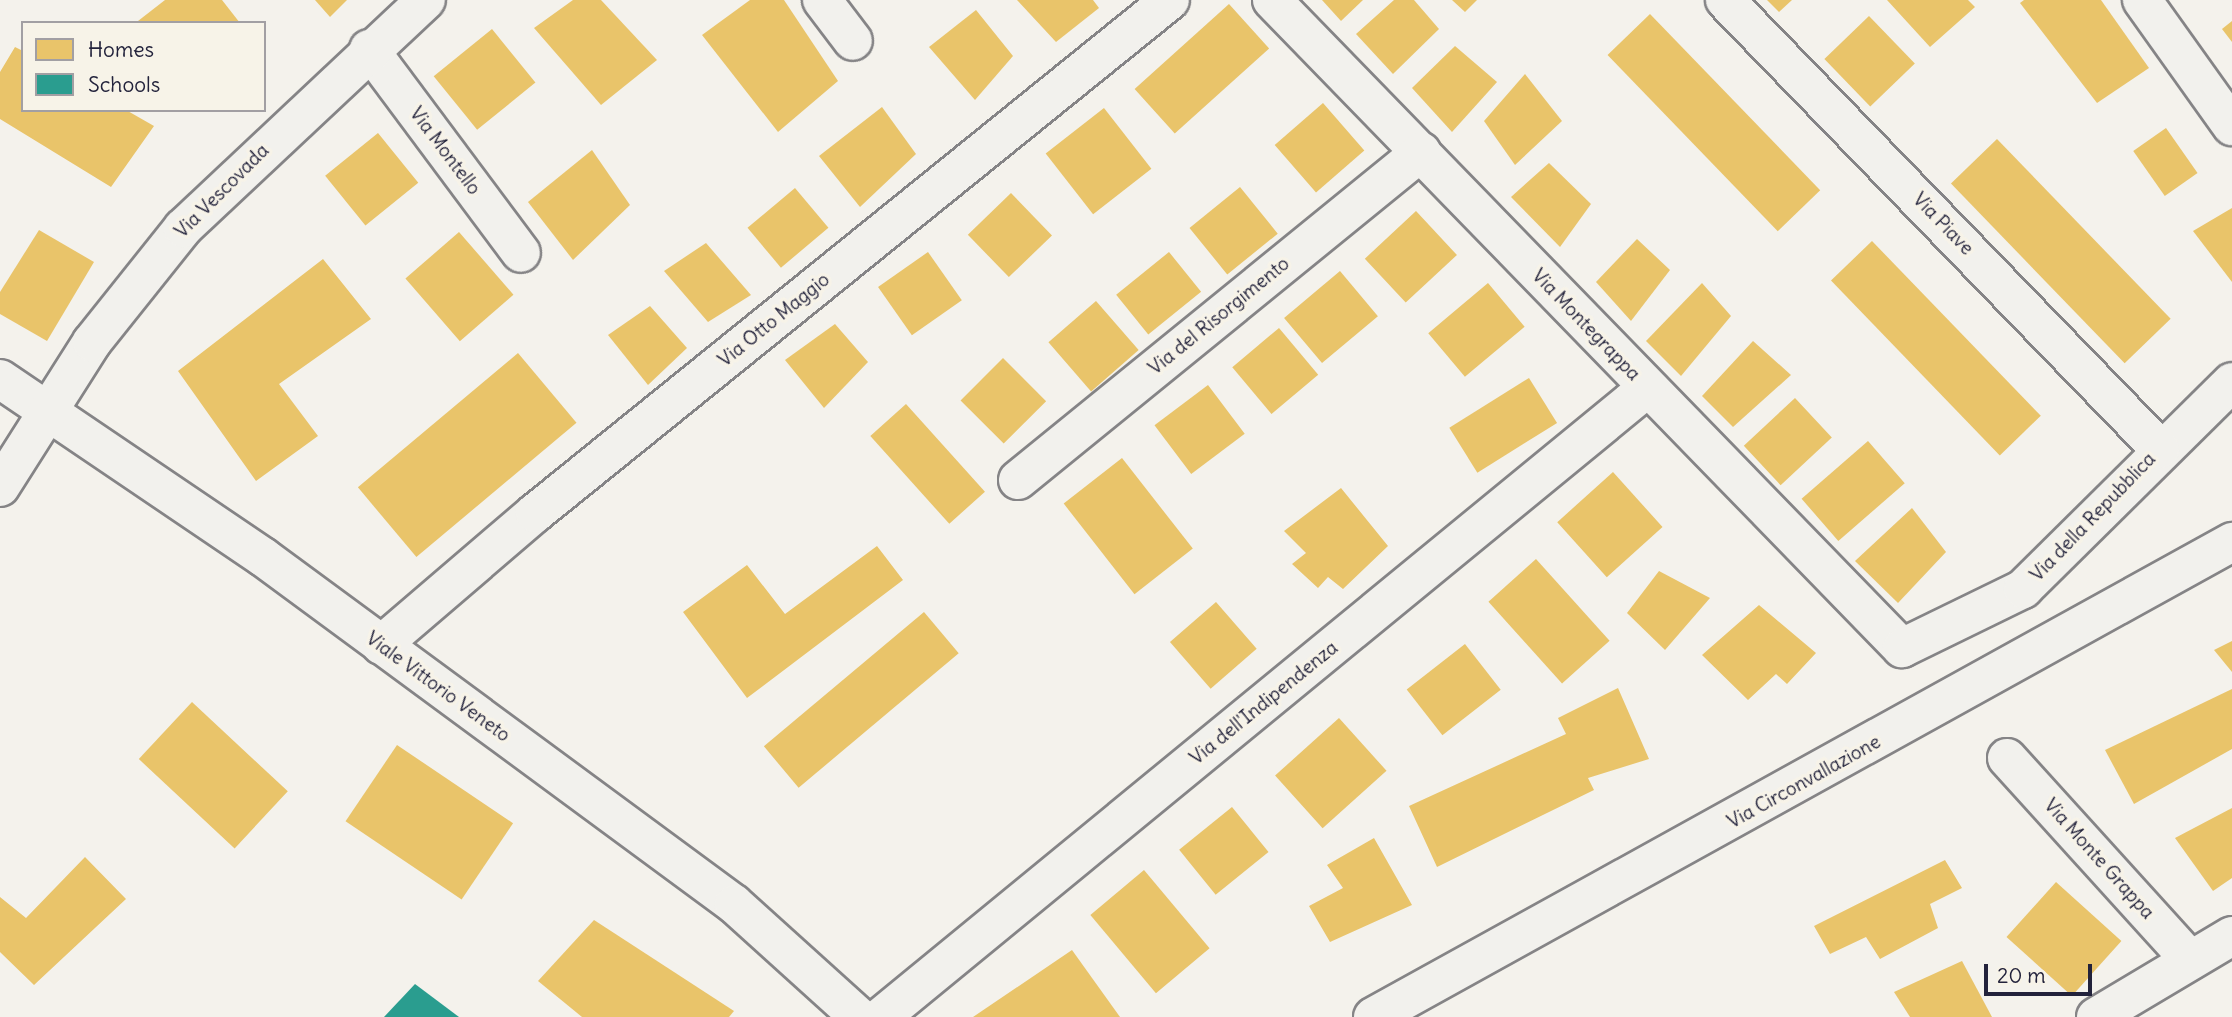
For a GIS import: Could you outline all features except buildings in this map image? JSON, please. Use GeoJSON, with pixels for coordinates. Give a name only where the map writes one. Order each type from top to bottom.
{"type":"FeatureCollection","features":[{"type":"Feature","properties":{"kind":"street","name":"Via Vescovada"},"geometry":{"type":"LineString","coordinates":[[0,487],[92,342],[183,229],[369,48],[426,0]]}},
{"type":"Feature","properties":{"kind":"street"},"geometry":{"type":"LineString","coordinates":[[822,0],[853,41]]}},
{"type":"Feature","properties":{"kind":"street","name":"Via Otto Maggio"},"geometry":{"type":"LineString","coordinates":[[381,645],[535,513],[1170,0]]}},
{"type":"Feature","properties":{"kind":"street","name":"Via Montegrappa"},"geometry":{"type":"LineString","coordinates":[[1272,0],[1646,388],[1902,648]]}},
{"type":"Feature","properties":{"kind":"street","name":"Via Piave"},"geometry":{"type":"LineString","coordinates":[[1726,0],[2160,449]]}},
{"type":"Feature","properties":{"kind":"street"},"geometry":{"type":"LineString","coordinates":[[2141,0],[2232,126]]}},
{"type":"Feature","properties":{"kind":"street","name":"Via Montello"},"geometry":{"type":"LineString","coordinates":[[369,48],[521,253]]}},
{"type":"Feature","properties":{"kind":"street","name":"Via del Risorgimento"},"geometry":{"type":"LineString","coordinates":[[1018,480],[1421,152]]}},
{"type":"Feature","properties":{"kind":"street","name":"Viale Vittorio Veneto"},"geometry":{"type":"LineString","coordinates":[[0,379],[381,645],[734,904],[859,1017]]}},
{"type":"Feature","properties":{"kind":"street","name":"Via della Repubblica"},"geometry":{"type":"LineString","coordinates":[[1902,648],[2023,589],[2160,449],[2232,382]]}},
{"type":"Feature","properties":{"kind":"street","name":"Via dell'Indipendenza"},"geometry":{"type":"LineString","coordinates":[[881,1017],[1646,388]]}},
{"type":"Feature","properties":{"kind":"street","name":"Via Circonvallazione"},"geometry":{"type":"LineString","coordinates":[[1373,1017],[2232,542]]}},
{"type":"Feature","properties":{"kind":"street","name":"Via Monte Grappa"},"geometry":{"type":"LineString","coordinates":[[2007,758],[2190,960]]}},
{"type":"Feature","properties":{"kind":"street"},"geometry":{"type":"LineString","coordinates":[[2096,1017],[2232,936]]}}]}
